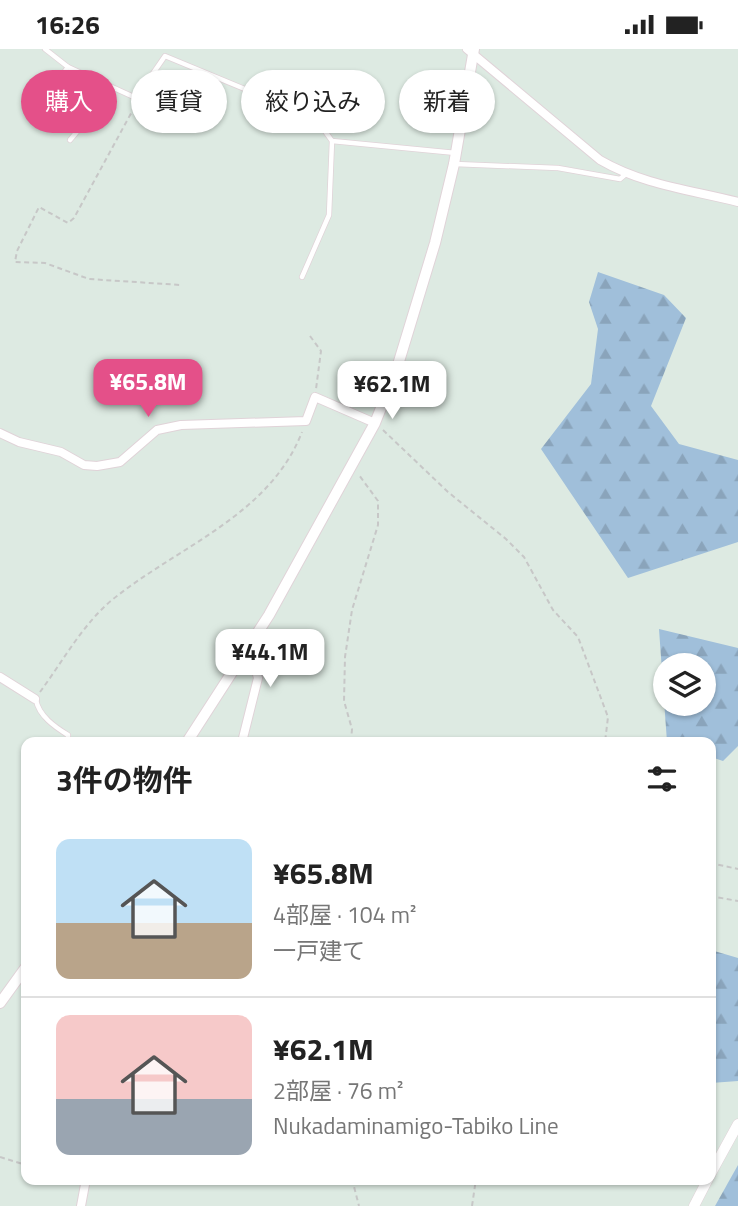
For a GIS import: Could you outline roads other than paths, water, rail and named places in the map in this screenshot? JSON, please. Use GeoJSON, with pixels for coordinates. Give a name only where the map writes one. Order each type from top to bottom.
{"type":"FeatureCollection","features":[{"type":"Feature","properties":{"kind":"main road"},"geometry":{"type":"LineString","coordinates":[[190,737],[242,660],[374,423],[397,368],[435,243],[455,158],[471,51]]}},
{"type":"Feature","properties":{"kind":"main road"},"geometry":{"type":"LineString","coordinates":[[0,1003],[21,974]]}},
{"type":"Feature","properties":{"kind":"street"},"geometry":{"type":"LineString","coordinates":[[471,51],[600,160],[641,181],[738,202]]}},
{"type":"Feature","properties":{"kind":"street"},"geometry":{"type":"LineString","coordinates":[[0,433],[19,442],[61,452],[84,465],[97,466],[120,462],[157,430],[181,425],[306,421],[315,397],[374,423]]}},
{"type":"Feature","properties":{"kind":"street"},"geometry":{"type":"LineString","coordinates":[[242,660],[254,663],[258,678],[243,737]]}},
{"type":"Feature","properties":{"kind":"street"},"geometry":{"type":"LineString","coordinates":[[0,677],[35,699]]}},
{"type":"Feature","properties":{"kind":"street"},"geometry":{"type":"LineString","coordinates":[[716,1164],[738,1124]]}},
{"type":"Feature","properties":{"kind":"street"},"geometry":{"type":"LineString","coordinates":[[81,1206],[85,1185]]}},
{"type":"Feature","properties":{"kind":"street"},"geometry":{"type":"LineString","coordinates":[[694,1206],[705,1185]]}},
{"type":"Feature","properties":{"kind":"lane"},"geometry":{"type":"LineString","coordinates":[[46,49],[75,70]]}},
{"type":"Feature","properties":{"kind":"lane"},"geometry":{"type":"LineString","coordinates":[[117,89],[136,98],[165,56],[264,97],[307,106],[332,141],[329,215],[302,277]]}},
{"type":"Feature","properties":{"kind":"lane"},"geometry":{"type":"LineString","coordinates":[[70,140],[76,133]]}},
{"type":"Feature","properties":{"kind":"lane"},"geometry":{"type":"LineString","coordinates":[[332,141],[455,158],[558,168],[620,179],[626,174]]}},
{"type":"Feature","properties":{"kind":"lane"},"geometry":{"type":"LineString","coordinates":[[35,699],[37,707],[68,737]]}}]}
